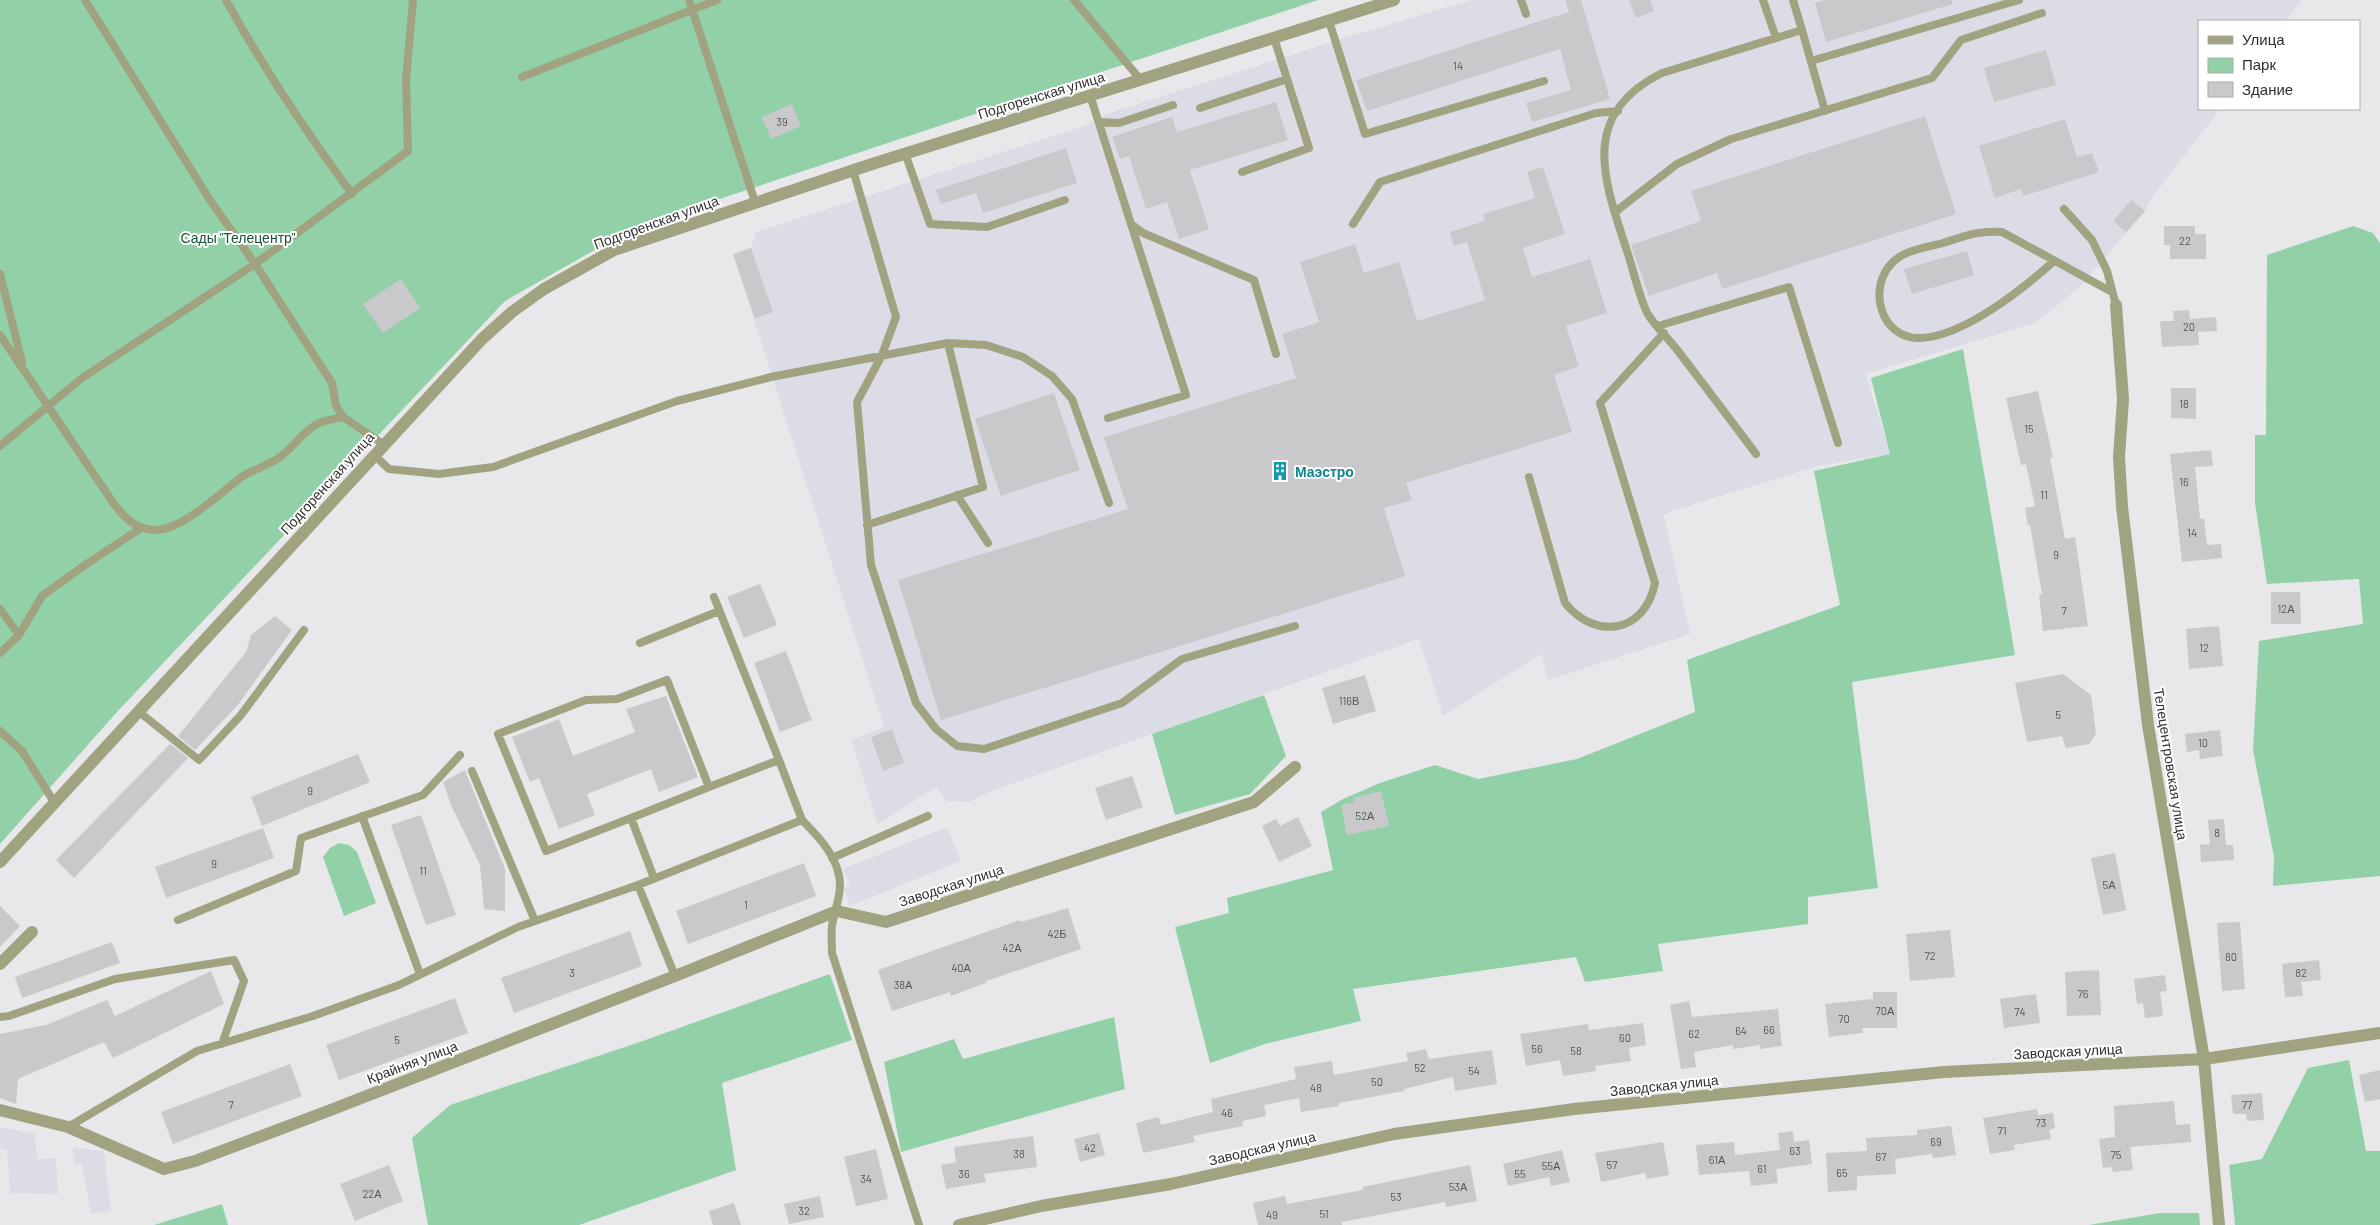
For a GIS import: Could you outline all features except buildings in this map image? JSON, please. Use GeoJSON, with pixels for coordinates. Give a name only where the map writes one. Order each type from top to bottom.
{"type":"FeatureCollection","features":[{"type":"Feature","properties":{"kind":"street","name":"Подгоренская улица"},"geometry":{"type":"LineString","coordinates":[[0,862],[383,444],[482,339],[512,312],[544,289],[614,250],[755,202],[905,153],[1394,0]]}},
{"type":"Feature","properties":{"kind":"street","name":"Телецентровская улица"},"geometry":{"type":"LineString","coordinates":[[2116,306],[2123,400],[2119,457],[2122,507],[2148,725],[2204,1058],[2219,1225]]}},
{"type":"Feature","properties":{"kind":"street","name":"Заводская улица"},"geometry":{"type":"LineString","coordinates":[[835,912],[886,922],[1254,802],[1295,767]]}},
{"type":"Feature","properties":{"kind":"street","name":"Крайняя улица"},"geometry":{"type":"LineString","coordinates":[[0,1110],[68,1127],[164,1169],[195,1161],[319,1114],[835,912]]}},
{"type":"Feature","properties":{"kind":"street"},"geometry":{"type":"LineString","coordinates":[[0,964],[32,932]]}},
{"type":"Feature","properties":{"kind":"street","name":"Заводская улица"},"geometry":{"type":"LineString","coordinates":[[958,1225],[1041,1206],[1171,1184],[1394,1134],[1574,1109],[1944,1072],[2204,1058],[2380,1033]]}},
{"type":"Feature","properties":{"kind":"lane"},"geometry":{"type":"LineString","coordinates":[[84,0],[210,200],[255,264],[332,383],[336,406],[343,417],[383,444]]}},
{"type":"Feature","properties":{"kind":"lane"},"geometry":{"type":"LineString","coordinates":[[226,0],[260,60],[308,136],[352,194]]}},
{"type":"Feature","properties":{"kind":"lane"},"geometry":{"type":"LineString","coordinates":[[0,446],[82,378],[255,264],[408,151],[406,80],[413,0]]}},
{"type":"Feature","properties":{"kind":"lane"},"geometry":{"type":"LineString","coordinates":[[689,0],[755,202]]}},
{"type":"Feature","properties":{"kind":"lane"},"geometry":{"type":"LineString","coordinates":[[522,77],[717,0]]}},
{"type":"Feature","properties":{"kind":"lane"},"geometry":{"type":"LineString","coordinates":[[1074,0],[1140,80]]}},
{"type":"Feature","properties":{"kind":"lane"},"geometry":{"type":"LineString","coordinates":[[1521,0],[1526,14]]}},
{"type":"Feature","properties":{"kind":"lane"},"geometry":{"type":"LineString","coordinates":[[1763,0],[1776,38]]}},
{"type":"Feature","properties":{"kind":"lane"},"geometry":{"type":"LineString","coordinates":[[1793,0],[1825,111]]}},
{"type":"Feature","properties":{"kind":"lane"},"geometry":{"type":"LineString","coordinates":[[1811,62],[2019,0]]}},
{"type":"Feature","properties":{"kind":"lane"},"geometry":{"type":"LineString","coordinates":[[1615,212],[1677,164],[1731,139],[1932,78],[1961,40],[2042,13]]}},
{"type":"Feature","properties":{"kind":"lane"},"geometry":{"type":"LineString","coordinates":[[1329,21],[1365,134],[1544,82]]}},
{"type":"Feature","properties":{"kind":"lane"},"geometry":{"type":"LineString","coordinates":[[1756,454],[1664,333],[1648,315],[1615,212],[1604,170],[1603,149],[1607,130],[1618,111],[1629,94],[1643,83],[1662,73],[1802,30]]}},
{"type":"Feature","properties":{"kind":"lane"},"geometry":{"type":"LineString","coordinates":[[1242,172],[1309,148],[1274,38]]}},
{"type":"Feature","properties":{"kind":"lane"},"geometry":{"type":"LineString","coordinates":[[1200,108],[1287,79]]}},
{"type":"Feature","properties":{"kind":"lane"},"geometry":{"type":"LineString","coordinates":[[1090,95],[1186,395],[1108,418]]}},
{"type":"Feature","properties":{"kind":"lane"},"geometry":{"type":"LineString","coordinates":[[1099,122],[1118,123],[1173,105]]}},
{"type":"Feature","properties":{"kind":"lane"},"geometry":{"type":"LineString","coordinates":[[1353,224],[1380,182],[1596,113],[1618,111]]}},
{"type":"Feature","properties":{"kind":"lane"},"geometry":{"type":"LineString","coordinates":[[905,153],[930,224],[987,227],[1065,200]]}},
{"type":"Feature","properties":{"kind":"lane"},"geometry":{"type":"LineString","coordinates":[[853,170],[896,317],[882,355],[856,402],[870,564],[916,703],[936,729],[957,746],[984,748],[1122,703],[1182,660],[1295,626]]}},
{"type":"Feature","properties":{"kind":"lane"},"geometry":{"type":"LineString","coordinates":[[2064,209],[2092,240],[2107,272],[2116,306]]}},
{"type":"Feature","properties":{"kind":"lane"},"geometry":{"type":"LineString","coordinates":[[1131,224],[1144,232],[1254,280],[1276,354]]}},
{"type":"Feature","properties":{"kind":"lane"},"geometry":{"type":"LineString","coordinates":[[2054,261],[2020,291],[1963,325],[1938,336],[1919,339],[1904,335],[1892,327],[1882,315],[1878,300],[1879,285],[1884,271],[1895,260],[1907,254],[1984,231],[2002,232],[2112,292]]}},
{"type":"Feature","properties":{"kind":"lane"},"geometry":{"type":"LineString","coordinates":[[0,274],[23,367]]}},
{"type":"Feature","properties":{"kind":"lane"},"geometry":{"type":"LineString","coordinates":[[1658,326],[1789,287],[1838,443]]}},
{"type":"Feature","properties":{"kind":"lane"},"geometry":{"type":"LineString","coordinates":[[1529,477],[1565,603],[1575,615],[1596,625],[1604,627],[1618,626],[1632,620],[1647,605],[1654,583],[1600,403],[1664,333]]}},
{"type":"Feature","properties":{"kind":"lane"},"geometry":{"type":"LineString","coordinates":[[0,335],[48,405],[73,446],[114,504],[127,520],[141,528],[155,530],[181,521],[216,500],[243,477],[281,456],[303,433],[318,423],[343,417]]}},
{"type":"Feature","properties":{"kind":"lane"},"geometry":{"type":"LineString","coordinates":[[867,525],[983,487],[948,343]]}},
{"type":"Feature","properties":{"kind":"lane"},"geometry":{"type":"LineString","coordinates":[[374,455],[389,469],[439,474],[493,467],[678,401],[771,376],[948,343],[986,344],[1024,357],[1052,376],[1072,399],[1109,503]]}},
{"type":"Feature","properties":{"kind":"lane"},"geometry":{"type":"LineString","coordinates":[[957,495],[988,542]]}},
{"type":"Feature","properties":{"kind":"lane"},"geometry":{"type":"LineString","coordinates":[[0,653],[20,635],[42,596],[141,528]]}},
{"type":"Feature","properties":{"kind":"lane"},"geometry":{"type":"LineString","coordinates":[[714,597],[802,820],[820,837],[832,858],[840,883],[832,927],[832,953],[919,1225]]}},
{"type":"Feature","properties":{"kind":"lane"},"geometry":{"type":"LineString","coordinates":[[0,609],[20,635]]}},
{"type":"Feature","properties":{"kind":"lane"},"geometry":{"type":"LineString","coordinates":[[640,644],[719,611]]}},
{"type":"Feature","properties":{"kind":"lane"},"geometry":{"type":"LineString","coordinates":[[138,710],[198,760],[241,714],[304,630]]}},
{"type":"Feature","properties":{"kind":"lane"},"geometry":{"type":"LineString","coordinates":[[709,788],[667,680],[617,699],[586,700],[498,734],[546,851],[709,788],[779,760]]}},
{"type":"Feature","properties":{"kind":"lane"},"geometry":{"type":"LineString","coordinates":[[0,731],[22,751],[54,802]]}},
{"type":"Feature","properties":{"kind":"lane"},"geometry":{"type":"LineString","coordinates":[[178,920],[296,871],[301,838],[423,795],[460,755]]}},
{"type":"Feature","properties":{"kind":"lane"},"geometry":{"type":"LineString","coordinates":[[472,771],[535,921]]}},
{"type":"Feature","properties":{"kind":"lane"},"geometry":{"type":"LineString","coordinates":[[362,816],[420,974]]}},
{"type":"Feature","properties":{"kind":"lane"},"geometry":{"type":"LineString","coordinates":[[832,858],[928,816]]}},
{"type":"Feature","properties":{"kind":"lane"},"geometry":{"type":"LineString","coordinates":[[631,818],[654,878]]}},
{"type":"Feature","properties":{"kind":"lane"},"geometry":{"type":"LineString","coordinates":[[68,1127],[197,1051],[313,1016],[399,985],[518,926],[638,884],[802,820]]}},
{"type":"Feature","properties":{"kind":"lane"},"geometry":{"type":"LineString","coordinates":[[638,884],[674,976]]}},
{"type":"Feature","properties":{"kind":"lane"},"geometry":{"type":"LineString","coordinates":[[0,1017],[9,1016],[115,979],[234,960],[244,982],[222,1044]]}},
{"type":"Feature","properties":{"kind":"shaded area"},"geometry":{"type":"Polygon","coordinates":[[[1471,0],[2302,0],[2287,20],[2198,20],[2198,110],[2219,110],[2152,198],[2145,211],[2080,287],[2035,323],[1866,374],[1890,454],[1818,466],[1672,511],[1664,516],[1690,634],[1548,680],[1541,654],[1443,716],[1419,639],[992,791],[969,802],[946,801],[936,787],[878,824],[851,740],[884,727],[733,254],[751,248],[756,232],[1084,126],[1107,114],[1344,38],[1471,0]]]}},
{"type":"Feature","properties":{"kind":"shaded area"},"geometry":{"type":"Polygon","coordinates":[[[947,827],[961,861],[850,906],[844,888],[850,886],[843,869],[947,827]]]}},
{"type":"Feature","properties":{"kind":"shaded area"},"geometry":{"type":"Polygon","coordinates":[[[0,1127],[35,1134],[37,1159],[56,1158],[58,1194],[10,1193],[7,1150],[0,1148],[0,1127]]]}},
{"type":"Feature","properties":{"kind":"shaded area"},"geometry":{"type":"Polygon","coordinates":[[[73,1148],[104,1151],[111,1211],[91,1214],[82,1165],[74,1164],[73,1148]]]}},
{"type":"Feature","properties":{"kind":"green space","name":"Сады \"Телецентр\""},"geometry":{"type":"Polygon","coordinates":[[[0,0],[1318,0],[635,227],[505,301],[117,712],[0,844],[0,0]]]}},
{"type":"Feature","properties":{"kind":"green space"},"geometry":{"type":"Polygon","coordinates":[[[2353,226],[2373,233],[2380,243],[2380,876],[2273,886],[2274,857],[2253,750],[2259,641],[2363,624],[2359,579],[2267,584],[2255,503],[2255,435],[2266,435],[2267,255],[2353,226]]]}},
{"type":"Feature","properties":{"kind":"green space"},"geometry":{"type":"Polygon","coordinates":[[[1963,349],[2015,655],[1852,682],[1878,888],[1808,897],[1808,924],[1658,944],[1663,971],[1585,982],[1576,957],[1353,989],[1361,1021],[1265,1044],[1210,1063],[1175,927],[1229,913],[1227,898],[1333,870],[1321,812],[1343,799],[1380,783],[1435,765],[1478,779],[1577,759],[1695,712],[1687,660],[1840,605],[1814,471],[1890,454],[1871,378],[1963,349]]]}},
{"type":"Feature","properties":{"kind":"green space"},"geometry":{"type":"Polygon","coordinates":[[[1264,695],[1286,756],[1250,794],[1175,815],[1152,734],[1264,695]]]}},
{"type":"Feature","properties":{"kind":"green space"},"geometry":{"type":"Polygon","coordinates":[[[339,843],[349,845],[357,852],[376,903],[344,916],[323,857],[330,848],[339,843]]]}},
{"type":"Feature","properties":{"kind":"green space"},"geometry":{"type":"Polygon","coordinates":[[[830,974],[852,1040],[722,1083],[736,1170],[579,1225],[428,1225],[412,1138],[450,1105],[637,1043],[830,974]]]}},
{"type":"Feature","properties":{"kind":"green space"},"geometry":{"type":"Polygon","coordinates":[[[1114,1017],[1125,1089],[901,1152],[884,1062],[954,1039],[963,1059],[1114,1017]]]}},
{"type":"Feature","properties":{"kind":"green space"},"geometry":{"type":"Polygon","coordinates":[[[2349,1060],[2366,1151],[2380,1151],[2380,1225],[2235,1225],[2229,1165],[2262,1159],[2308,1068],[2349,1060]]]}},
{"type":"Feature","properties":{"kind":"green space"},"geometry":{"type":"Polygon","coordinates":[[[222,1204],[228,1225],[154,1225],[222,1204]]]}},
{"type":"Feature","properties":{"kind":"green space"},"geometry":{"type":"Polygon","coordinates":[[[2160,1213],[2199,1213],[2200,1225],[2089,1225],[2160,1213]]]}},
{"type":"Feature","properties":{"kind":"place","name":"Маэстро"},"geometry":{"type":"Point","coordinates":[1280,471]}}]}
